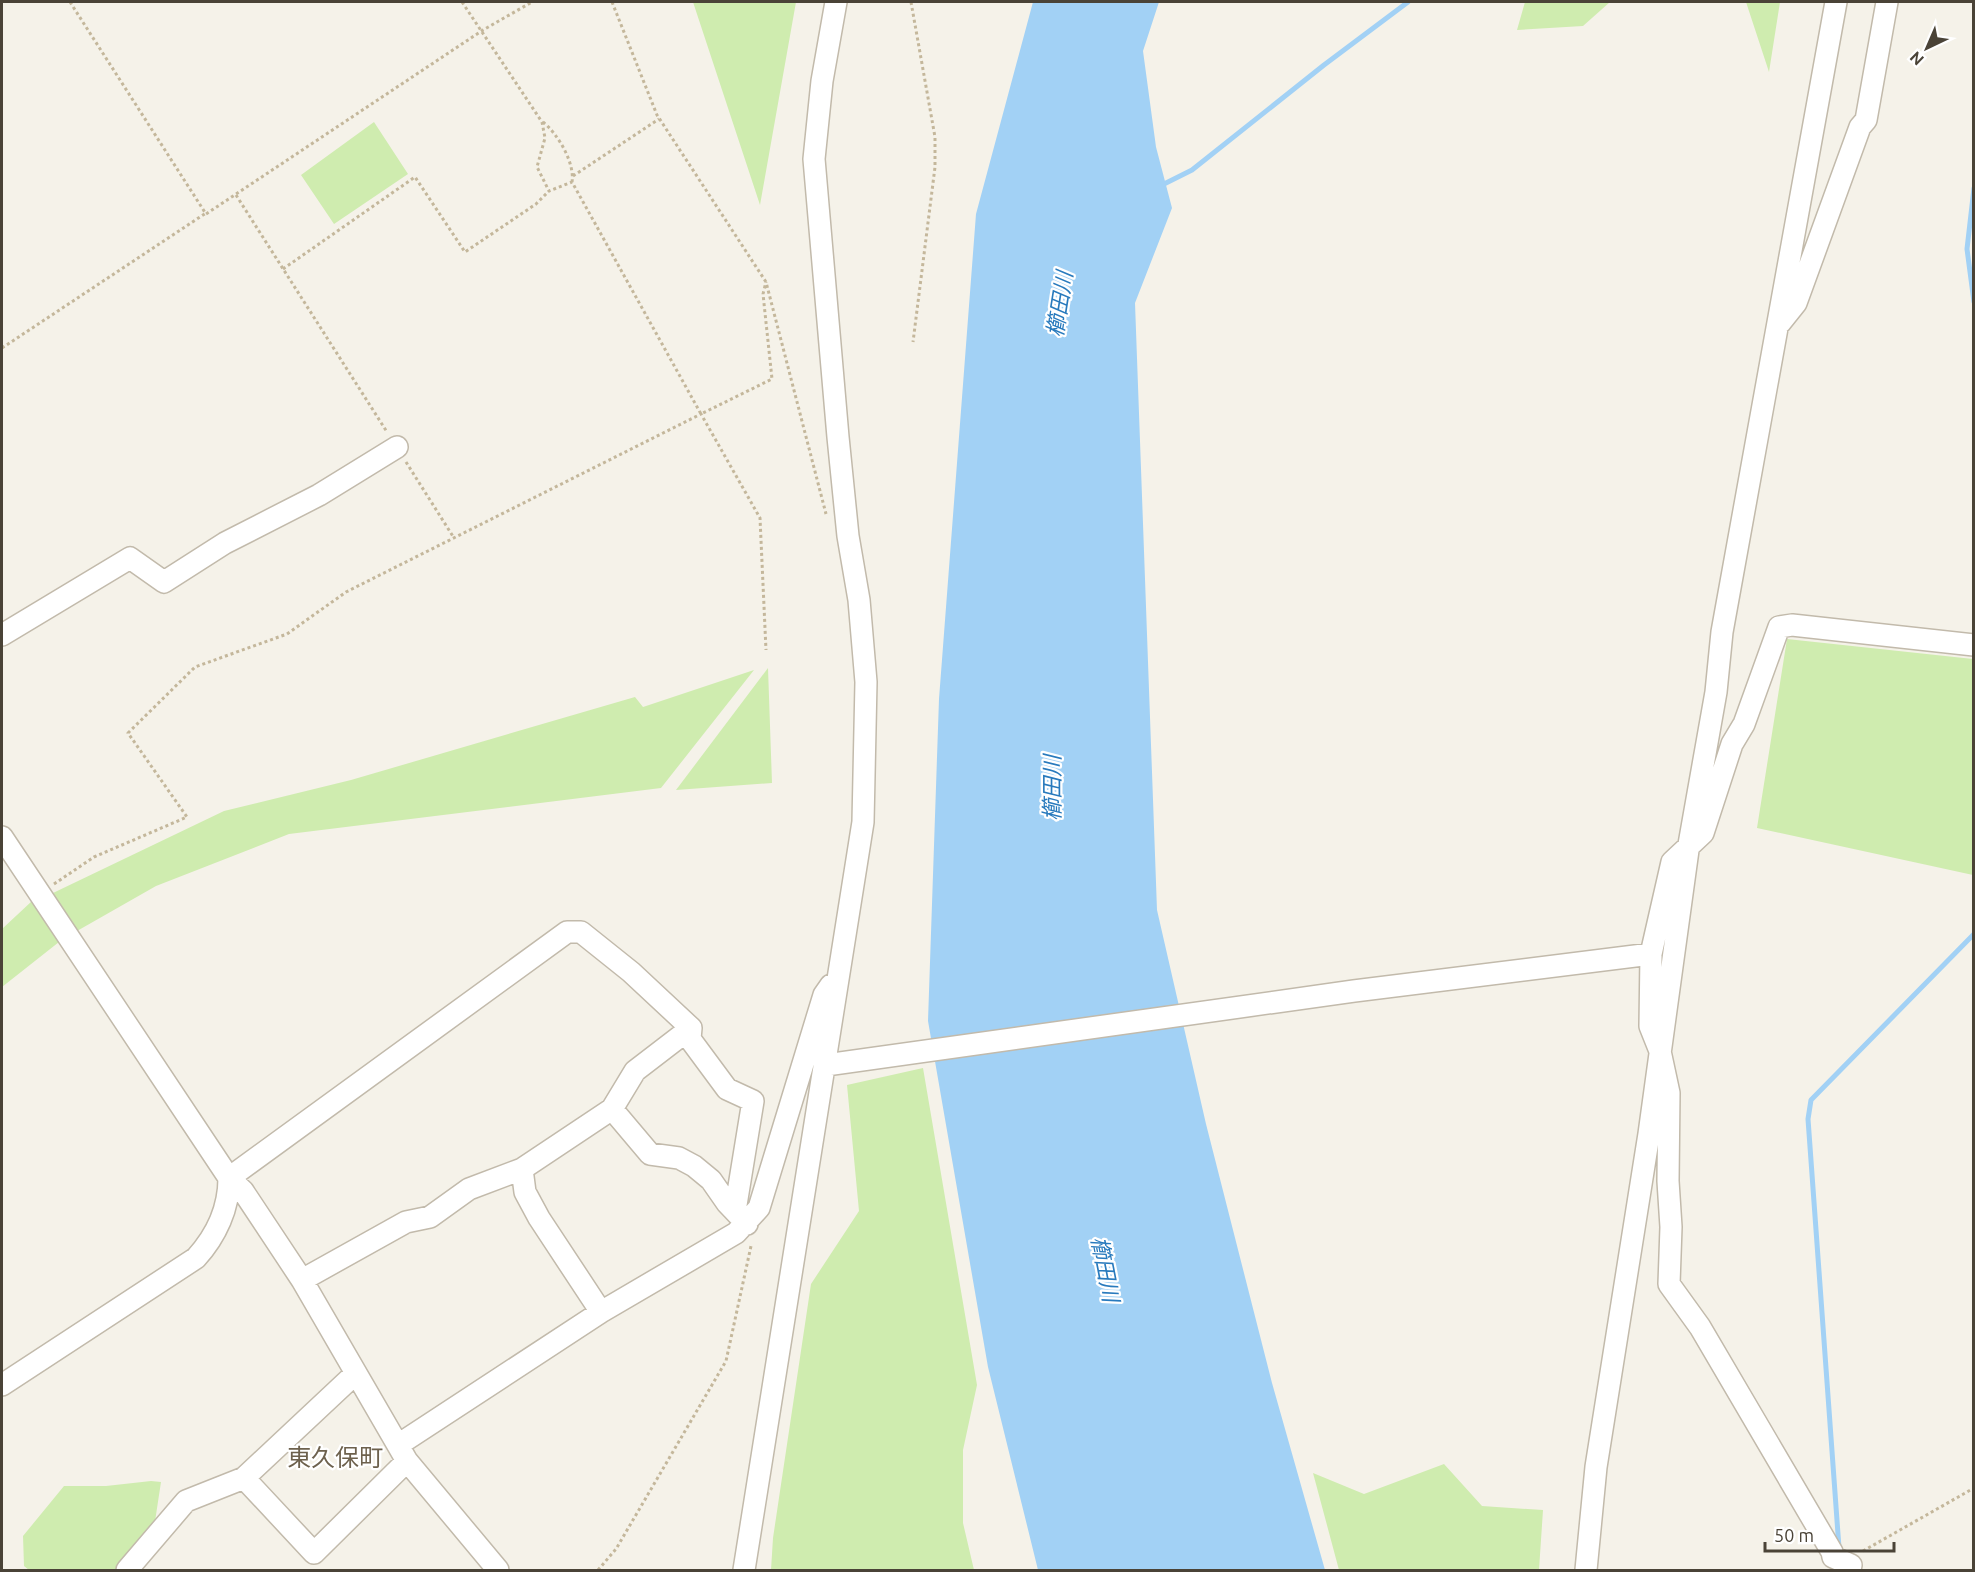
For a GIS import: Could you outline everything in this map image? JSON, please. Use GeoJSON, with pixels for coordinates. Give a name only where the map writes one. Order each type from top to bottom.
{"type":"FeatureCollection","features":[{"type":"Feature","properties":{"kind":"street"},"geometry":{"type":"LineString","coordinates":[[744,1570],[835,1064],[840,970],[863,822],[866,682],[859,600],[848,536],[814,159],[822,81],[836,2]]}},
{"type":"Feature","properties":{"kind":"street"},"geometry":{"type":"LineString","coordinates":[[1586,1570],[1596,1467],[1683,906],[1688,850],[1716,692],[1722,632],[1836,2]]}},
{"type":"Feature","properties":{"kind":"street"},"geometry":{"type":"LineString","coordinates":[[1778,325],[1796,303],[1860,127],[1866,120],[1887,2]]}},
{"type":"Feature","properties":{"kind":"street"},"geometry":{"type":"LineString","coordinates":[[2,635],[130,558],[164,582],[225,543],[319,495],[396,447]]}},
{"type":"Feature","properties":{"kind":"street"},"geometry":{"type":"LineString","coordinates":[[1846,1564],[1700,1327],[1669,1284],[1671,1227],[1668,1181],[1669,1093],[1660,1051],[1650,1026],[1651,954],[1672,862],[1688,850],[1703,833],[1732,744],[1744,724],[1779,627],[1792,625],[1974,645]]}},
{"type":"Feature","properties":{"kind":"street"},"geometry":{"type":"LineString","coordinates":[[2,837],[229,1178],[243,1191],[302,1280],[402,1453],[498,1570]]}},
{"type":"Feature","properties":{"kind":"street"},"geometry":{"type":"LineString","coordinates":[[229,1178],[567,932],[581,932],[631,972],[692,1028]]}},
{"type":"Feature","properties":{"kind":"street"},"geometry":{"type":"LineString","coordinates":[[835,1064],[1271,1003],[1651,954]]}},
{"type":"Feature","properties":{"kind":"street"},"geometry":{"type":"LineString","coordinates":[[244,1478],[314,1553],[402,1453],[602,1312],[745,1226],[759,1208],[824,995],[840,970]]}},
{"type":"Feature","properties":{"kind":"street"},"geometry":{"type":"LineString","coordinates":[[692,1028],[690,1040],[727,1089],[753,1101],[745,1226]]}},
{"type":"Feature","properties":{"kind":"street"},"geometry":{"type":"LineString","coordinates":[[302,1280],[406,1222],[430,1217],[469,1189],[522,1169],[612,1108],[635,1071],[692,1028]]}},
{"type":"Feature","properties":{"kind":"street"},"geometry":{"type":"LineString","coordinates":[[612,1108],[650,1154],[679,1158],[694,1166],[711,1180],[745,1226]]}},
{"type":"Feature","properties":{"kind":"street"},"geometry":{"type":"LineString","coordinates":[[522,1169],[525,1192],[539,1218],[602,1312]]}},
{"type":"Feature","properties":{"kind":"street"},"geometry":{"type":"LineString","coordinates":[[2,1385],[196,1258],[210,1242],[229,1198],[229,1178]]}},
{"type":"Feature","properties":{"kind":"street"},"geometry":{"type":"LineString","coordinates":[[127,1570],[186,1502],[244,1478],[355,1374]]}},
{"type":"Feature","properties":{"kind":"path"},"geometry":{"type":"LineString","coordinates":[[70,2],[206,214]]}},
{"type":"Feature","properties":{"kind":"path"},"geometry":{"type":"LineString","coordinates":[[462,2],[483,30],[542,122],[549,128],[574,170],[572,182],[760,518],[766,650]]}},
{"type":"Feature","properties":{"kind":"path"},"geometry":{"type":"LineString","coordinates":[[2,348],[483,30],[532,2]]}},
{"type":"Feature","properties":{"kind":"path"},"geometry":{"type":"LineString","coordinates":[[612,2],[659,119],[766,282],[825,513],[848,536]]}},
{"type":"Feature","properties":{"kind":"path"},"geometry":{"type":"LineString","coordinates":[[911,2],[935,137],[935,167],[914,342]]}},
{"type":"Feature","properties":{"kind":"path"},"geometry":{"type":"LineString","coordinates":[[573,176],[659,119]]}},
{"type":"Feature","properties":{"kind":"path"},"geometry":{"type":"LineString","coordinates":[[542,122],[545,138],[537,167],[549,191]]}},
{"type":"Feature","properties":{"kind":"path"},"geometry":{"type":"LineString","coordinates":[[283,269],[415,177],[465,252],[536,204],[549,191],[572,182]]}},
{"type":"Feature","properties":{"kind":"path"},"geometry":{"type":"LineString","coordinates":[[236,195],[454,538]]}},
{"type":"Feature","properties":{"kind":"path"},"geometry":{"type":"LineString","coordinates":[[40,894],[94,857],[187,817],[128,733],[195,667],[287,634],[345,592],[772,379],[763,294],[766,282]]}},
{"type":"Feature","properties":{"kind":"path"},"geometry":{"type":"LineString","coordinates":[[598,1570],[616,1549],[726,1361],[745,1226]]}},
{"type":"Feature","properties":{"kind":"path"},"geometry":{"type":"LineString","coordinates":[[1846,1564],[1851,1558],[1974,1488]]}},
{"type":"Feature","properties":{"kind":"green space"},"geometry":{"type":"Polygon","coordinates":[[[693,2],[796,2],[760,205],[693,2]]]}},
{"type":"Feature","properties":{"kind":"green space"},"geometry":{"type":"Polygon","coordinates":[[[1525,2],[1610,2],[1583,26],[1517,30],[1525,2]]]}},
{"type":"Feature","properties":{"kind":"green space"},"geometry":{"type":"Polygon","coordinates":[[[1746,2],[1780,2],[1769,72],[1746,2]]]}},
{"type":"Feature","properties":{"kind":"green space"},"geometry":{"type":"Polygon","coordinates":[[[374,122],[408,174],[334,224],[301,175],[374,122]]]}},
{"type":"Feature","properties":{"kind":"green space"},"geometry":{"type":"Polygon","coordinates":[[[1787,639],[1973,659],[1973,875],[1757,828],[1787,639]]]}},
{"type":"Feature","properties":{"kind":"green space"},"geometry":{"type":"Polygon","coordinates":[[[768,668],[772,783],[676,790],[768,668]]]}},
{"type":"Feature","properties":{"kind":"green space"},"geometry":{"type":"Polygon","coordinates":[[[754,670],[661,788],[289,834],[156,886],[77,931],[53,893],[224,811],[351,780],[635,697],[643,707],[754,670]]]}},
{"type":"Feature","properties":{"kind":"green space"},"geometry":{"type":"Polygon","coordinates":[[[32,901],[59,942],[2,987],[2,929],[32,901]]]}},
{"type":"Feature","properties":{"kind":"green space"},"geometry":{"type":"Polygon","coordinates":[[[923,1068],[977,1385],[963,1450],[963,1523],[974,1570],[771,1570],[773,1538],[811,1284],[859,1211],[847,1085],[923,1068]]]}},
{"type":"Feature","properties":{"kind":"green space"},"geometry":{"type":"Polygon","coordinates":[[[1444,1464],[1482,1506],[1543,1510],[1539,1570],[1339,1570],[1313,1473],[1364,1494],[1444,1464]]]}},
{"type":"Feature","properties":{"kind":"green space"},"geometry":{"type":"Polygon","coordinates":[[[161,1482],[154,1528],[116,1570],[29,1570],[24,1566],[23,1536],[64,1486],[106,1486],[161,1482]]]}},
{"type":"Feature","properties":{"kind":"water","name":"櫛田川"},"geometry":{"type":"Polygon","coordinates":[[[1033,2],[1159,2],[1143,51],[1156,147],[1172,208],[1135,303],[1157,910],[1206,1124],[1272,1383],[1325,1570],[1038,1570],[988,1367],[928,1021],[939,699],[976,214],[1033,2]]]}},
{"type":"Feature","properties":{"kind":"waterway"},"geometry":{"type":"LineString","coordinates":[[1160,186],[1192,170],[1324,65],[1408,2]]}},
{"type":"Feature","properties":{"kind":"waterway"},"geometry":{"type":"LineString","coordinates":[[1974,188],[1967,249],[1974,302]]}},
{"type":"Feature","properties":{"kind":"waterway"},"geometry":{"type":"LineString","coordinates":[[1839,1548],[1808,1119],[1811,1100],[1974,934]]}},
{"type":"Feature","properties":{"kind":"district","name":"東久保町"},"geometry":{"type":"Point","coordinates":[335,1457]}}]}
